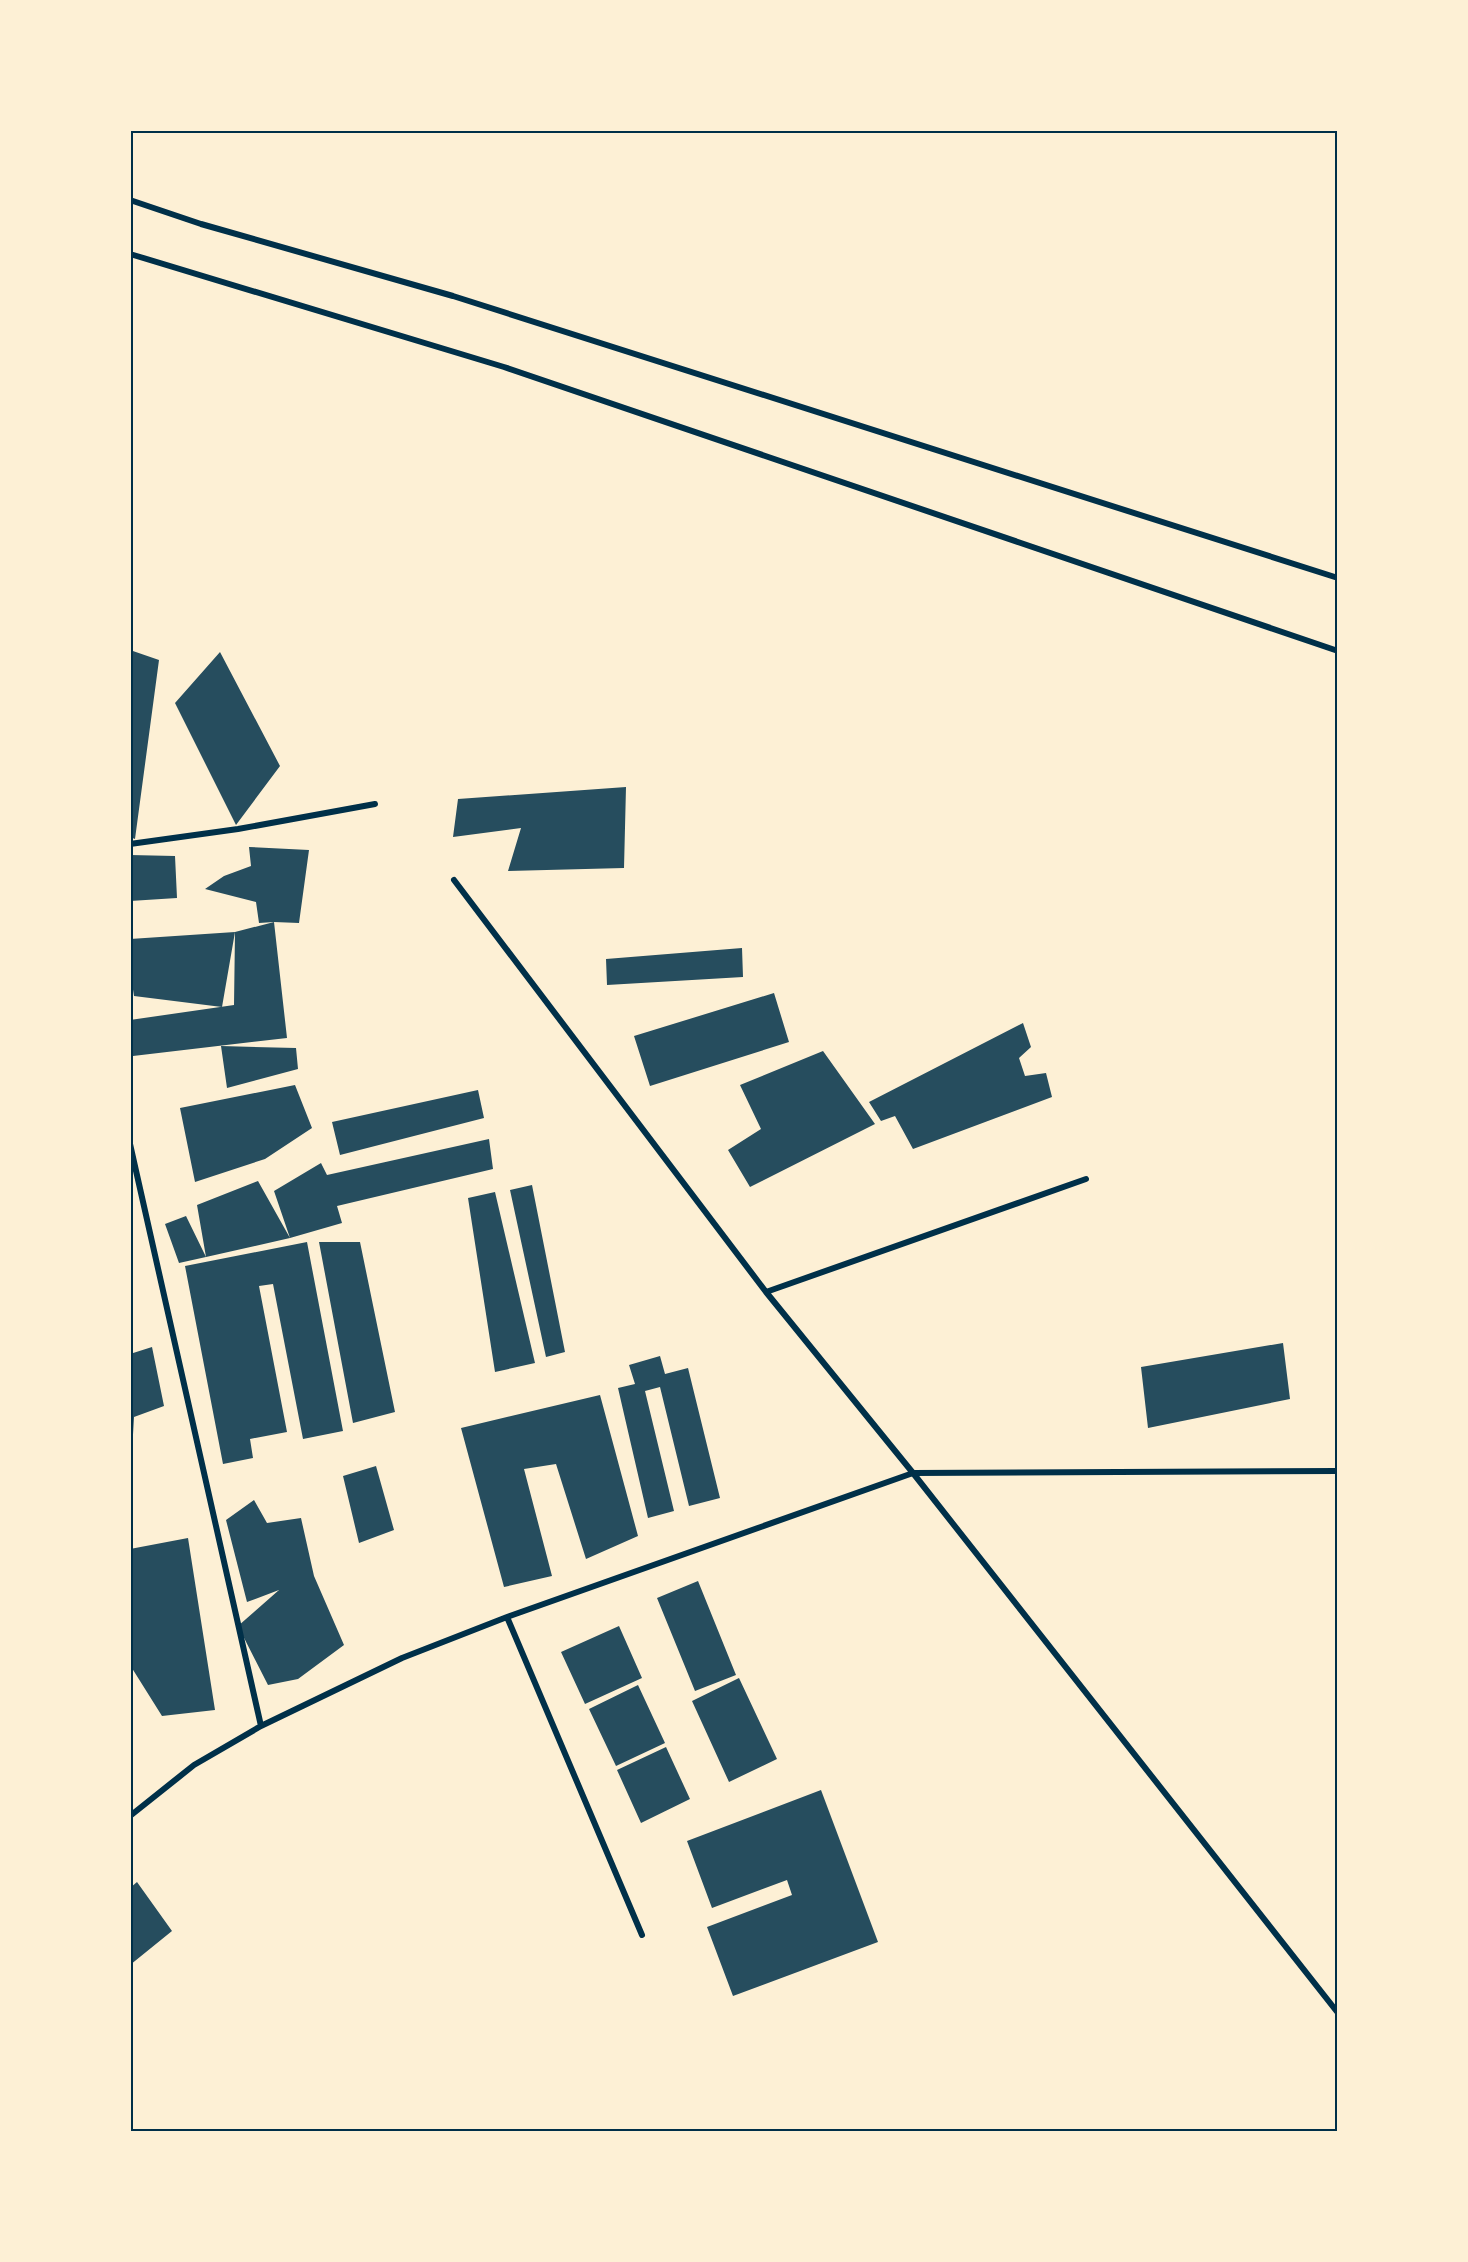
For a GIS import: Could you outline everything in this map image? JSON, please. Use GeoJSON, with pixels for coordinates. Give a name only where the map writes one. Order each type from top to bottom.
{"type":"FeatureCollection","features":[{"type":"Feature","properties":{"kind":"street"},"geometry":{"type":"LineString","coordinates":[[130,200],[201,225],[453,296],[1338,578]]}},
{"type":"Feature","properties":{"kind":"street"},"geometry":{"type":"LineString","coordinates":[[130,254],[504,367],[1338,651]]}},
{"type":"Feature","properties":{"kind":"street"},"geometry":{"type":"LineString","coordinates":[[130,844],[238,829],[375,804]]}},
{"type":"Feature","properties":{"kind":"street"},"geometry":{"type":"LineString","coordinates":[[454,880],[766,1292],[913,1473],[1338,2013]]}},
{"type":"Feature","properties":{"kind":"street"},"geometry":{"type":"LineString","coordinates":[[130,1144],[261,1726]]}},
{"type":"Feature","properties":{"kind":"street"},"geometry":{"type":"LineString","coordinates":[[766,1292],[1086,1179]]}},
{"type":"Feature","properties":{"kind":"street"},"geometry":{"type":"LineString","coordinates":[[130,1816],[194,1766],[261,1726],[402,1658],[507,1617],[913,1473],[1338,1471]]}},
{"type":"Feature","properties":{"kind":"street"},"geometry":{"type":"LineString","coordinates":[[507,1617],[642,1935]]}},
{"type":"Feature","properties":{"kind":"building"},"geometry":{"type":"Polygon","coordinates":[[[130,650],[159,660],[135,839],[130,837],[130,650]]]}},
{"type":"Feature","properties":{"kind":"building"},"geometry":{"type":"Polygon","coordinates":[[[220,652],[280,766],[236,825],[175,703],[220,652]]]}},
{"type":"Feature","properties":{"kind":"building"},"geometry":{"type":"Polygon","coordinates":[[[626,787],[624,868],[508,871],[521,828],[453,837],[458,799],[626,787]]]}},
{"type":"Feature","properties":{"kind":"building"},"geometry":{"type":"Polygon","coordinates":[[[249,847],[309,850],[299,923],[259,923],[256,902],[205,889],[224,876],[251,866],[249,847]]]}},
{"type":"Feature","properties":{"kind":"building"},"geometry":{"type":"Polygon","coordinates":[[[130,855],[175,856],[177,898],[130,901],[130,855]]]}},
{"type":"Feature","properties":{"kind":"building"},"geometry":{"type":"Polygon","coordinates":[[[274,922],[287,1038],[133,1056],[130,1020],[234,1005],[235,932],[274,922]]]}},
{"type":"Feature","properties":{"kind":"building"},"geometry":{"type":"Polygon","coordinates":[[[235,932],[222,1007],[134,996],[130,970],[130,939],[235,932]]]}},
{"type":"Feature","properties":{"kind":"building"},"geometry":{"type":"Polygon","coordinates":[[[742,948],[743,977],[607,985],[606,959],[742,948]]]}},
{"type":"Feature","properties":{"kind":"building"},"geometry":{"type":"Polygon","coordinates":[[[774,993],[789,1042],[650,1086],[634,1036],[774,993]]]}},
{"type":"Feature","properties":{"kind":"building"},"geometry":{"type":"Polygon","coordinates":[[[1023,1023],[1031,1047],[1019,1058],[1025,1076],[1046,1073],[1052,1097],[913,1149],[895,1116],[881,1121],[869,1102],[1023,1023]]]}},
{"type":"Feature","properties":{"kind":"building"},"geometry":{"type":"Polygon","coordinates":[[[221,1046],[296,1048],[298,1069],[227,1088],[221,1046]]]}},
{"type":"Feature","properties":{"kind":"building"},"geometry":{"type":"Polygon","coordinates":[[[823,1051],[875,1124],[750,1187],[728,1150],[761,1129],[740,1085],[823,1051]]]}},
{"type":"Feature","properties":{"kind":"building"},"geometry":{"type":"Polygon","coordinates":[[[295,1085],[312,1128],[265,1159],[195,1182],[180,1108],[295,1085]]]}},
{"type":"Feature","properties":{"kind":"building"},"geometry":{"type":"Polygon","coordinates":[[[478,1090],[484,1118],[340,1155],[332,1122],[478,1090]]]}},
{"type":"Feature","properties":{"kind":"building"},"geometry":{"type":"Polygon","coordinates":[[[489,1139],[493,1169],[337,1206],[342,1223],[290,1238],[274,1191],[321,1163],[327,1175],[489,1139]]]}},
{"type":"Feature","properties":{"kind":"building"},"geometry":{"type":"Polygon","coordinates":[[[258,1181],[290,1238],[206,1257],[197,1205],[258,1181]]]}},
{"type":"Feature","properties":{"kind":"building"},"geometry":{"type":"Polygon","coordinates":[[[532,1185],[565,1352],[546,1357],[510,1190],[532,1185]]]}},
{"type":"Feature","properties":{"kind":"building"},"geometry":{"type":"Polygon","coordinates":[[[495,1192],[535,1363],[495,1372],[468,1198],[495,1192]]]}},
{"type":"Feature","properties":{"kind":"building"},"geometry":{"type":"Polygon","coordinates":[[[186,1216],[206,1257],[179,1263],[165,1224],[186,1216]]]}},
{"type":"Feature","properties":{"kind":"building"},"geometry":{"type":"Polygon","coordinates":[[[307,1242],[343,1431],[303,1439],[273,1284],[259,1286],[287,1432],[250,1439],[253,1458],[223,1464],[185,1266],[307,1242]]]}},
{"type":"Feature","properties":{"kind":"building"},"geometry":{"type":"Polygon","coordinates":[[[319,1242],[360,1242],[395,1412],[353,1423],[319,1242]]]}},
{"type":"Feature","properties":{"kind":"building"},"geometry":{"type":"Polygon","coordinates":[[[1283,1343],[1290,1399],[1148,1428],[1141,1367],[1283,1343]]]}},
{"type":"Feature","properties":{"kind":"building"},"geometry":{"type":"Polygon","coordinates":[[[152,1347],[164,1406],[134,1417],[132,1452],[130,1452],[130,1354],[152,1347]]]}},
{"type":"Feature","properties":{"kind":"building"},"geometry":{"type":"Polygon","coordinates":[[[660,1356],[665,1374],[688,1368],[720,1498],[689,1506],[660,1387],[645,1391],[674,1511],[648,1518],[618,1388],[635,1384],[629,1365],[660,1356]]]}},
{"type":"Feature","properties":{"kind":"building"},"geometry":{"type":"Polygon","coordinates":[[[600,1395],[638,1536],[586,1559],[556,1464],[524,1469],[552,1576],[504,1587],[461,1428],[600,1395]]]}},
{"type":"Feature","properties":{"kind":"building"},"geometry":{"type":"Polygon","coordinates":[[[376,1466],[394,1530],[359,1543],[343,1476],[376,1466]]]}},
{"type":"Feature","properties":{"kind":"building"},"geometry":{"type":"Polygon","coordinates":[[[254,1500],[267,1523],[301,1518],[314,1576],[344,1645],[298,1679],[268,1685],[238,1626],[279,1590],[247,1602],[226,1520],[254,1500]]]}},
{"type":"Feature","properties":{"kind":"building"},"geometry":{"type":"Polygon","coordinates":[[[188,1538],[215,1710],[162,1716],[130,1665],[130,1549],[188,1538]]]}},
{"type":"Feature","properties":{"kind":"building"},"geometry":{"type":"Polygon","coordinates":[[[698,1581],[736,1675],[695,1691],[657,1598],[698,1581]]]}},
{"type":"Feature","properties":{"kind":"building"},"geometry":{"type":"Polygon","coordinates":[[[619,1626],[642,1678],[585,1704],[561,1652],[619,1626]]]}},
{"type":"Feature","properties":{"kind":"building"},"geometry":{"type":"Polygon","coordinates":[[[739,1678],[777,1759],[729,1782],[692,1701],[739,1678]]]}},
{"type":"Feature","properties":{"kind":"building"},"geometry":{"type":"Polygon","coordinates":[[[638,1685],[665,1743],[616,1766],[589,1709],[638,1685]]]}},
{"type":"Feature","properties":{"kind":"building"},"geometry":{"type":"Polygon","coordinates":[[[666,1747],[690,1799],[641,1823],[617,1770],[666,1747]]]}},
{"type":"Feature","properties":{"kind":"building"},"geometry":{"type":"Polygon","coordinates":[[[821,1790],[878,1942],[733,1996],[707,1927],[792,1895],[787,1880],[712,1908],[687,1841],[821,1790]]]}},
{"type":"Feature","properties":{"kind":"building"},"geometry":{"type":"Polygon","coordinates":[[[137,1882],[172,1931],[130,1965],[130,1888],[137,1882]]]}}]}
